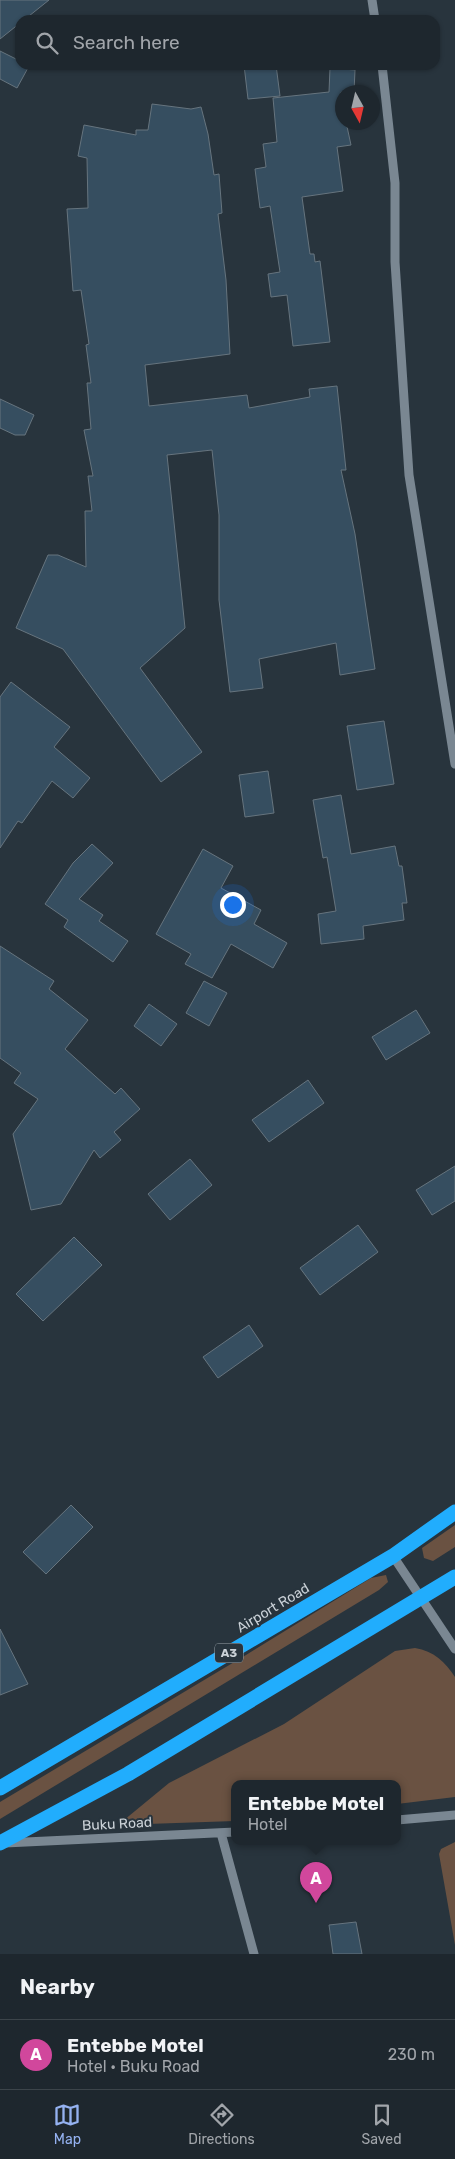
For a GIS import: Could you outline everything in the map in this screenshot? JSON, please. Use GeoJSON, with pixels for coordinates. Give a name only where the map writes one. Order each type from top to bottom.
{"type":"FeatureCollection","features":[{"type":"Feature","properties":{"kind":"highway","name":"Airport Road"},"geometry":{"type":"LineString","coordinates":[[0,1788],[393,1556],[455,1512]]}},
{"type":"Feature","properties":{"kind":"highway"},"geometry":{"type":"LineString","coordinates":[[0,1843],[128,1774],[455,1577]]}},
{"type":"Feature","properties":{"kind":"street"},"geometry":{"type":"LineString","coordinates":[[372,0],[374,15]]}},
{"type":"Feature","properties":{"kind":"street"},"geometry":{"type":"LineString","coordinates":[[383,70],[395,183],[395,262],[409,476],[455,764]]}},
{"type":"Feature","properties":{"kind":"street"},"geometry":{"type":"LineString","coordinates":[[393,1556],[455,1649]]}},
{"type":"Feature","properties":{"kind":"street"},"geometry":{"type":"LineString","coordinates":[[401,1820],[455,1815]]}},
{"type":"Feature","properties":{"kind":"street","name":"Buku Road"},"geometry":{"type":"LineString","coordinates":[[0,1843],[231,1832]]}},
{"type":"Feature","properties":{"kind":"street"},"geometry":{"type":"LineString","coordinates":[[221,1833],[254,1954]]}},
{"type":"Feature","properties":{"kind":"shaded area"},"geometry":{"type":"Polygon","coordinates":[[[455,1525],[455,1547],[433,1561],[424,1558],[422,1548],[455,1525]]]}},
{"type":"Feature","properties":{"kind":"shaded area"},"geometry":{"type":"Polygon","coordinates":[[[386,1575],[388,1582],[379,1590],[0,1819],[0,1802],[371,1578],[386,1575]]]}},
{"type":"Feature","properties":{"kind":"shaded area"},"geometry":{"type":"Polygon","coordinates":[[[415,1648],[422,1649],[438,1658],[455,1677],[455,1797],[401,1804],[401,1780],[231,1780],[231,1821],[118,1825],[169,1783],[284,1724],[395,1651],[415,1648]]]}},
{"type":"Feature","properties":{"kind":"shaded area"},"geometry":{"type":"Polygon","coordinates":[[[455,1842],[455,1945],[439,1854],[441,1849],[455,1842]]]}},
{"type":"Feature","properties":{"kind":"building"},"geometry":{"type":"Polygon","coordinates":[[[0,0],[49,0],[30,15],[15,15],[15,27],[0,39],[0,0]]]}},
{"type":"Feature","properties":{"kind":"building"},"geometry":{"type":"Polygon","coordinates":[[[0,51],[15,58],[15,70],[27,70],[17,88],[0,79],[0,51]]]}},
{"type":"Feature","properties":{"kind":"building"},"geometry":{"type":"Polygon","coordinates":[[[245,70],[277,70],[280,96],[248,99],[245,70]]]}},
{"type":"Feature","properties":{"kind":"building"},"geometry":{"type":"Polygon","coordinates":[[[330,70],[355,70],[354,85],[335,85],[335,130],[348,130],[351,145],[337,147],[343,191],[302,197],[310,254],[314,254],[315,262],[320,261],[330,342],[293,346],[287,295],[271,297],[268,274],[280,272],[270,206],[260,208],[255,169],[266,167],[263,144],[277,142],[273,98],[329,92],[330,70]]]}},
{"type":"Feature","properties":{"kind":"building"},"geometry":{"type":"Polygon","coordinates":[[[152,104],[191,109],[201,107],[208,134],[214,175],[219,174],[222,213],[218,214],[226,280],[230,354],[145,365],[149,406],[247,395],[249,408],[310,397],[309,389],[337,386],[346,470],[341,470],[355,534],[375,669],[340,675],[336,643],[259,659],[263,688],[230,692],[219,600],[219,515],[212,450],[167,455],[185,628],[140,668],[202,752],[161,782],[63,649],[16,628],[48,555],[58,555],[86,567],[85,511],[92,511],[88,476],[93,476],[84,430],[91,429],[87,383],[91,383],[86,345],[89,344],[81,290],[73,291],[67,209],[88,208],[87,158],[78,156],[84,125],[136,135],[136,130],[148,130],[152,104]]]}},
{"type":"Feature","properties":{"kind":"building"},"geometry":{"type":"Polygon","coordinates":[[[0,399],[34,415],[25,435],[15,435],[0,428],[0,399]]]}},
{"type":"Feature","properties":{"kind":"building"},"geometry":{"type":"Polygon","coordinates":[[[11,682],[70,727],[54,747],[90,778],[73,798],[52,781],[22,823],[18,821],[0,848],[0,697],[11,682]]]}},
{"type":"Feature","properties":{"kind":"building"},"geometry":{"type":"Polygon","coordinates":[[[384,721],[394,784],[357,790],[347,726],[384,721]]]}},
{"type":"Feature","properties":{"kind":"building"},"geometry":{"type":"Polygon","coordinates":[[[268,771],[274,813],[245,817],[239,775],[268,771]]]}},
{"type":"Feature","properties":{"kind":"building"},"geometry":{"type":"Polygon","coordinates":[[[341,795],[351,854],[395,846],[399,866],[402,866],[407,903],[402,903],[404,920],[363,926],[364,939],[321,944],[318,914],[336,911],[327,857],[323,858],[313,800],[341,795]]]}},
{"type":"Feature","properties":{"kind":"building"},"geometry":{"type":"Polygon","coordinates":[[[92,844],[113,863],[79,899],[103,915],[99,921],[128,941],[113,962],[64,927],[68,920],[45,904],[73,863],[92,844]]]}},
{"type":"Feature","properties":{"kind":"building"},"geometry":{"type":"Polygon","coordinates":[[[203,849],[233,866],[221,888],[261,910],[254,924],[287,943],[273,968],[231,944],[212,978],[185,964],[191,954],[156,934],[203,849]]]}},
{"type":"Feature","properties":{"kind":"building"},"geometry":{"type":"Polygon","coordinates":[[[0,946],[54,981],[49,989],[88,1020],[65,1049],[115,1094],[121,1088],[140,1109],[114,1132],[121,1140],[100,1158],[94,1150],[61,1204],[31,1210],[13,1134],[38,1099],[14,1083],[21,1073],[0,1058],[0,946]]]}},
{"type":"Feature","properties":{"kind":"building"},"geometry":{"type":"Polygon","coordinates":[[[204,981],[227,993],[209,1026],[186,1013],[204,981]]]}},
{"type":"Feature","properties":{"kind":"building"},"geometry":{"type":"Polygon","coordinates":[[[149,1004],[177,1024],[161,1046],[134,1026],[149,1004]]]}},
{"type":"Feature","properties":{"kind":"building"},"geometry":{"type":"Polygon","coordinates":[[[416,1010],[430,1033],[386,1060],[372,1037],[416,1010]]]}},
{"type":"Feature","properties":{"kind":"building"},"geometry":{"type":"Polygon","coordinates":[[[308,1080],[324,1103],[269,1142],[252,1120],[308,1080]]]}},
{"type":"Feature","properties":{"kind":"building"},"geometry":{"type":"Polygon","coordinates":[[[190,1159],[212,1185],[170,1220],[148,1194],[190,1159]]]}},
{"type":"Feature","properties":{"kind":"building"},"geometry":{"type":"Polygon","coordinates":[[[455,1166],[455,1201],[432,1215],[416,1190],[455,1166]]]}},
{"type":"Feature","properties":{"kind":"building"},"geometry":{"type":"Polygon","coordinates":[[[358,1225],[378,1252],[320,1295],[300,1268],[358,1225]]]}},
{"type":"Feature","properties":{"kind":"building"},"geometry":{"type":"Polygon","coordinates":[[[74,1237],[102,1265],[43,1321],[16,1294],[74,1237]]]}},
{"type":"Feature","properties":{"kind":"building"},"geometry":{"type":"Polygon","coordinates":[[[249,1325],[263,1346],[218,1378],[203,1357],[249,1325]]]}},
{"type":"Feature","properties":{"kind":"building"},"geometry":{"type":"Polygon","coordinates":[[[71,1505],[93,1527],[46,1574],[23,1552],[71,1505]]]}},
{"type":"Feature","properties":{"kind":"building"},"geometry":{"type":"Polygon","coordinates":[[[0,1629],[28,1684],[0,1695],[0,1629]]]}},
{"type":"Feature","properties":{"kind":"building"},"geometry":{"type":"Polygon","coordinates":[[[356,1922],[362,1954],[333,1954],[329,1925],[356,1922]]]}},
{"type":"Feature","properties":{"kind":"place","name":"Entebbe Motel"},"geometry":{"type":"Point","coordinates":[316,1903]}}]}
